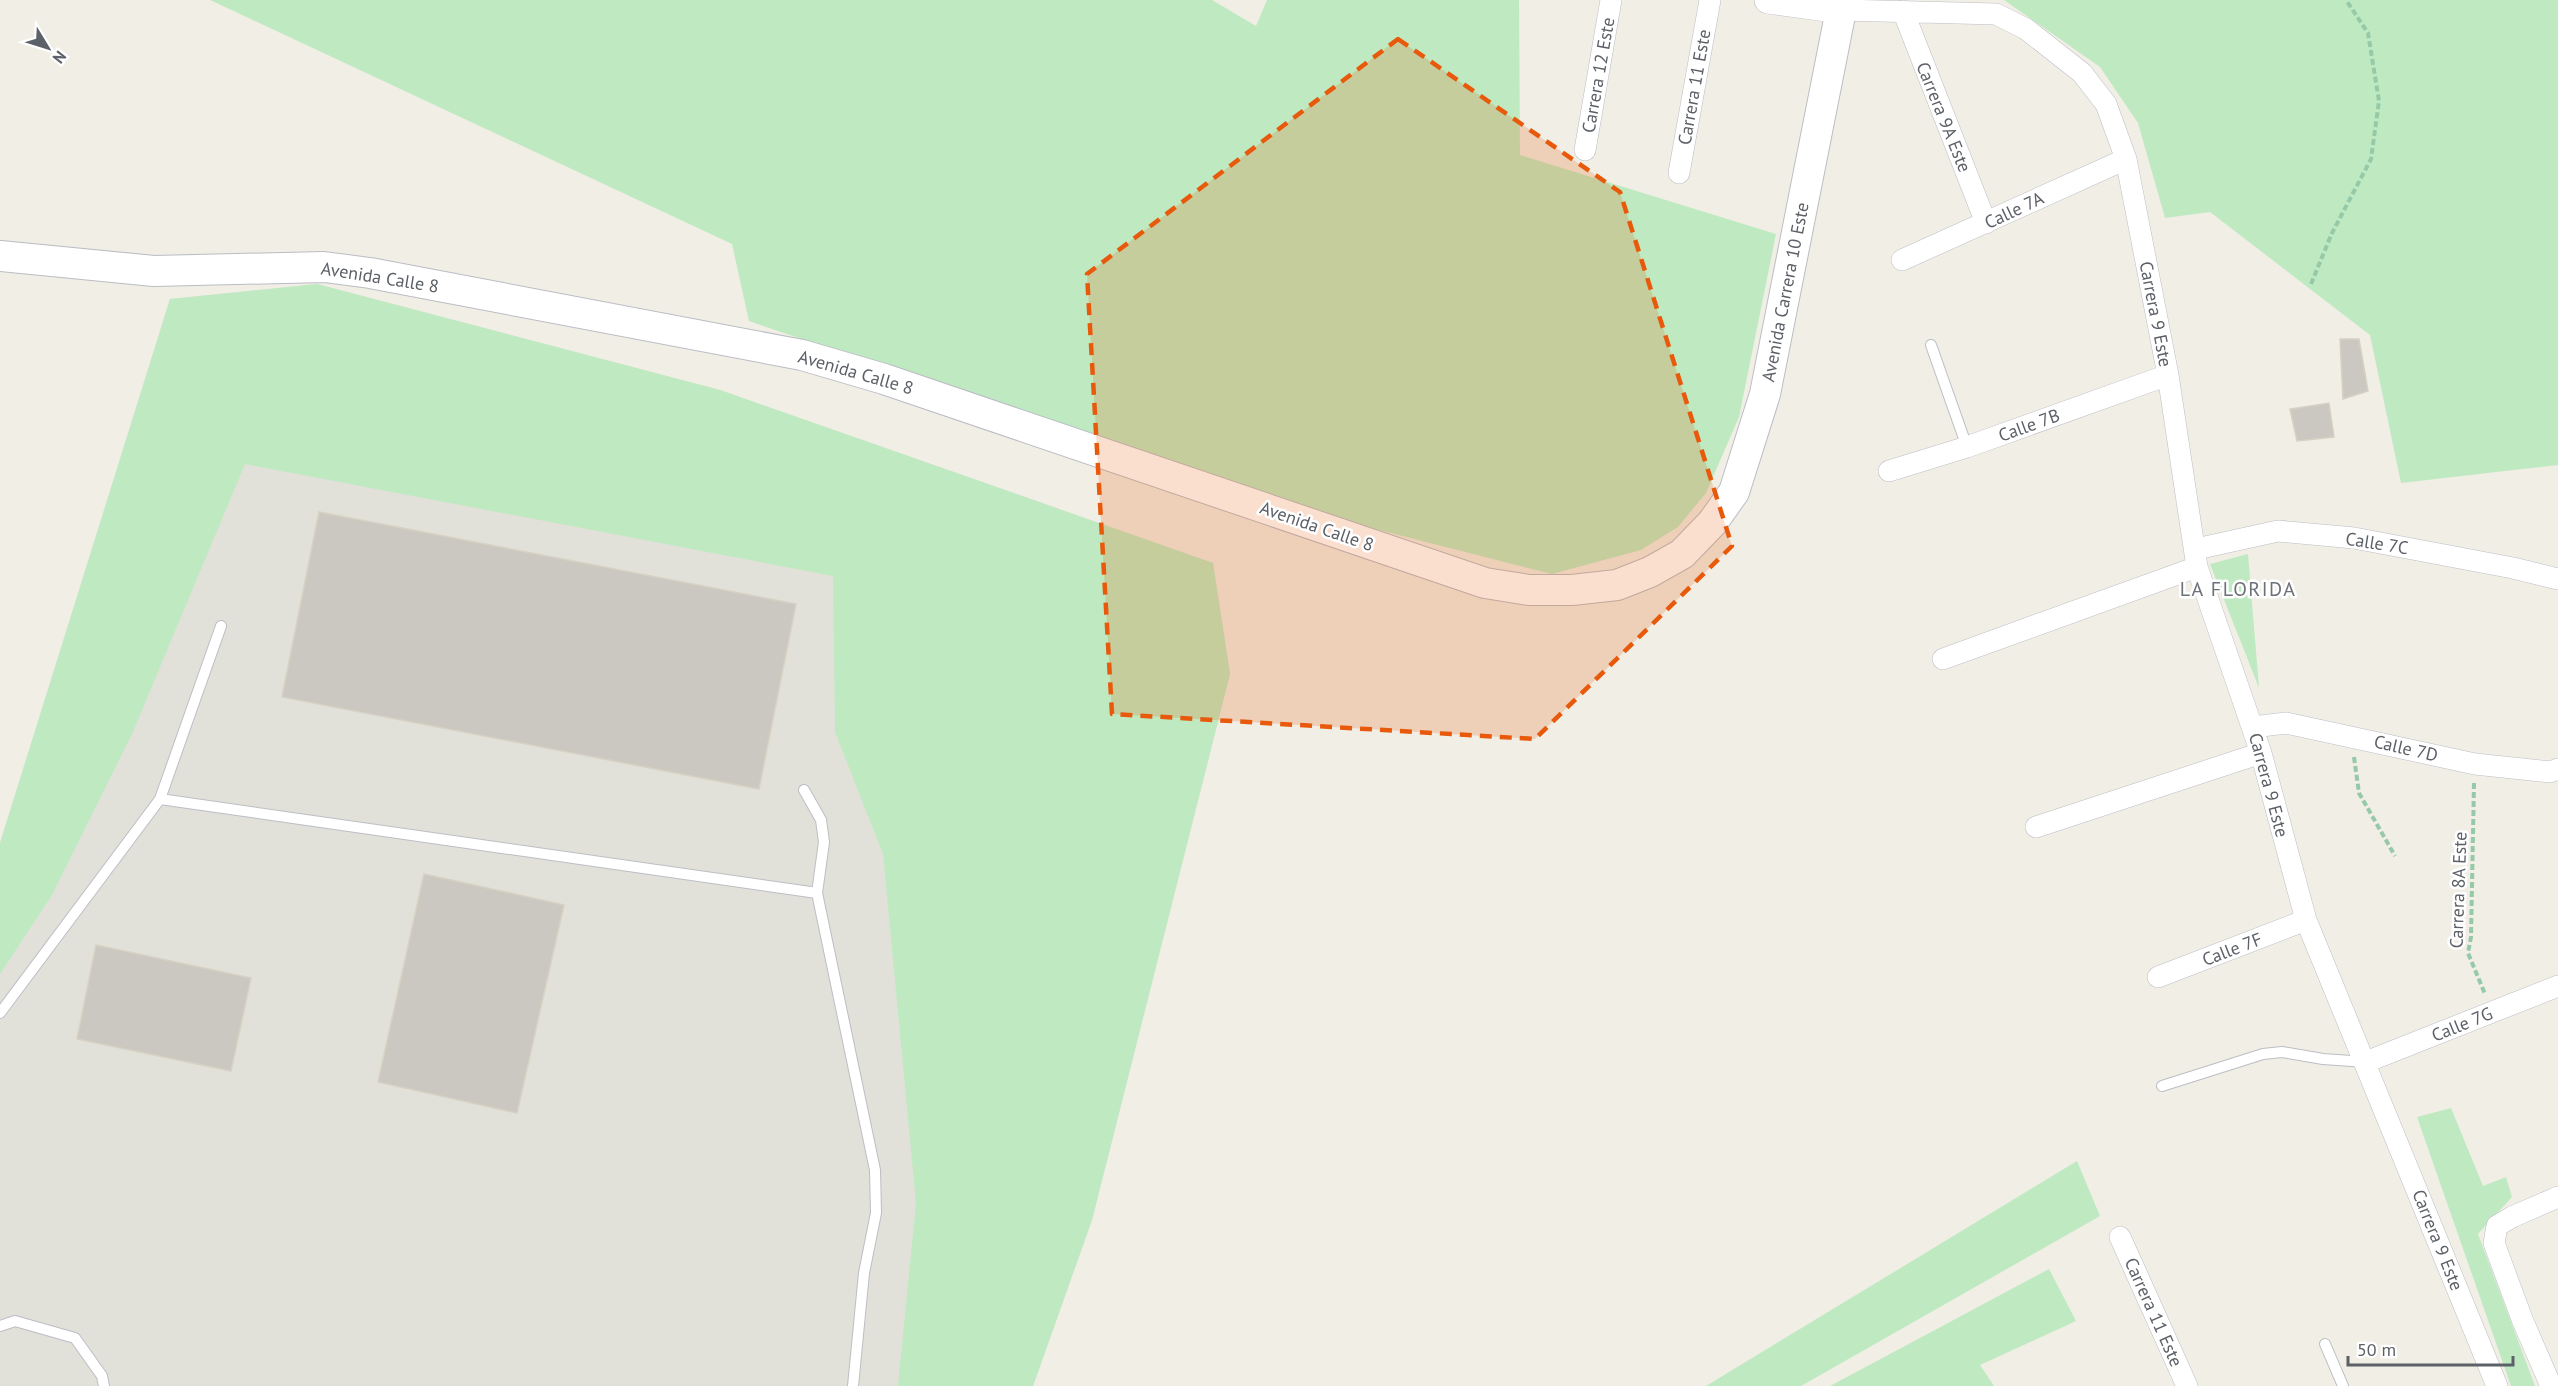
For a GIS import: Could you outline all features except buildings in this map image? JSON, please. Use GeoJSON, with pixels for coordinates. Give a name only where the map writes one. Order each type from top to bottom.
{"type":"FeatureCollection","features":[{"type":"Feature","properties":{"kind":"main road","name":"Avenida Carrera 10 Este"},"geometry":{"type":"LineString","coordinates":[[1682,554],[1712,523],[1734,492],[1765,394],[1845,5]]}},
{"type":"Feature","properties":{"kind":"main road","name":"Avenida Calle 8"},"geometry":{"type":"LineString","coordinates":[[0,256],[154,271],[324,267],[370,273],[802,355],[895,383],[1485,583],[1529,590],[1561,590],[1617,585],[1650,572],[1682,554]]}},
{"type":"Feature","properties":{"kind":"street","name":"Carrera 12 Este"},"geometry":{"type":"LineString","coordinates":[[1585,150],[1611,0]]}},
{"type":"Feature","properties":{"kind":"street","name":"Carrera 11 Este"},"geometry":{"type":"LineString","coordinates":[[1678,173],[1710,0]]}},
{"type":"Feature","properties":{"kind":"street"},"geometry":{"type":"LineString","coordinates":[[1768,0],[1903,11]]}},
{"type":"Feature","properties":{"kind":"street","name":"Carrera 9 Este"},"geometry":{"type":"LineString","coordinates":[[1903,11],[1996,14],[2026,29],[2082,73],[2106,104],[2126,159],[2168,375],[2196,558],[2261,753],[2306,920],[2497,1386]]}},
{"type":"Feature","properties":{"kind":"street","name":"Carrera 9A Este"},"geometry":{"type":"LineString","coordinates":[[1903,11],[1986,223]]}},
{"type":"Feature","properties":{"kind":"street","name":"Calle 7A"},"geometry":{"type":"LineString","coordinates":[[1902,260],[2126,159]]}},
{"type":"Feature","properties":{"kind":"street","name":"Calle 7B"},"geometry":{"type":"LineString","coordinates":[[1889,471],[1967,447],[2168,375]]}},
{"type":"Feature","properties":{"kind":"street","name":"Calle 7C"},"geometry":{"type":"LineString","coordinates":[[1942,658],[2196,558],[2278,531],[2354,538],[2558,579]]}},
{"type":"Feature","properties":{"kind":"street","name":"Calle 7D"},"geometry":{"type":"LineString","coordinates":[[2253,727],[2286,723],[2350,735],[2475,764],[2550,772],[2558,769]]}},
{"type":"Feature","properties":{"kind":"street"},"geometry":{"type":"LineString","coordinates":[[2036,827],[2261,753]]}},
{"type":"Feature","properties":{"kind":"street","name":"Calle 7F"},"geometry":{"type":"LineString","coordinates":[[2158,977],[2306,920]]}},
{"type":"Feature","properties":{"kind":"street","name":"Calle 7G"},"geometry":{"type":"LineString","coordinates":[[2366,1062],[2558,986]]}},
{"type":"Feature","properties":{"kind":"street"},"geometry":{"type":"LineString","coordinates":[[2551,1386],[2522,1319],[2494,1243],[2497,1226],[2511,1216],[2558,1197]]}},
{"type":"Feature","properties":{"kind":"street","name":"Carrera 11 Este"},"geometry":{"type":"LineString","coordinates":[[2120,1237],[2187,1386]]}},
{"type":"Feature","properties":{"kind":"lane"},"geometry":{"type":"LineString","coordinates":[[1931,345],[1967,447]]}},
{"type":"Feature","properties":{"kind":"lane"},"geometry":{"type":"LineString","coordinates":[[0,1013],[160,799],[221,626]]}},
{"type":"Feature","properties":{"kind":"lane"},"geometry":{"type":"LineString","coordinates":[[804,790],[821,820],[824,842],[817,893],[875,1170],[876,1213],[864,1273],[853,1386]]}},
{"type":"Feature","properties":{"kind":"lane"},"geometry":{"type":"LineString","coordinates":[[160,799],[817,893]]}},
{"type":"Feature","properties":{"kind":"lane"},"geometry":{"type":"LineString","coordinates":[[2162,1086],[2263,1054],[2282,1052],[2323,1059],[2366,1062]]}},
{"type":"Feature","properties":{"kind":"lane"},"geometry":{"type":"LineString","coordinates":[[0,1326],[15,1321],[75,1338],[102,1376],[104,1386]]}},
{"type":"Feature","properties":{"kind":"lane"},"geometry":{"type":"LineString","coordinates":[[2325,1344],[2343,1386]]}},
{"type":"Feature","properties":{"kind":"path"},"geometry":{"type":"LineString","coordinates":[[2311,284],[2332,234],[2371,159],[2379,101],[2368,33],[2346,0]]}},
{"type":"Feature","properties":{"kind":"path"},"geometry":{"type":"LineString","coordinates":[[2350,735],[2359,793],[2395,856]]}},
{"type":"Feature","properties":{"kind":"path","name":"Carrera 8A Este"},"geometry":{"type":"LineString","coordinates":[[2475,764],[2471,937],[2468,953],[2492,1011]]}},
{"type":"Feature","properties":{"kind":"highlighted area"},"geometry":{"type":"Polygon","coordinates":[[[1398,39],[1620,192],[1732,546],[1535,739],[1112,714],[1087,274],[1398,39]]]}},
{"type":"Feature","properties":{"kind":"shaded area"},"geometry":{"type":"Polygon","coordinates":[[[317,284],[720,390],[1213,563],[1230,674],[1092,1220],[1033,1386],[0,1386],[0,843],[170,299],[317,284]]]}},
{"type":"Feature","properties":{"kind":"green space"},"geometry":{"type":"Polygon","coordinates":[[[210,0],[1212,0],[1256,26],[1267,0],[1519,0],[1520,155],[1776,234],[1739,417],[1706,493],[1678,527],[1641,550],[1552,574],[1308,512],[749,321],[732,244],[210,0]]]}},
{"type":"Feature","properties":{"kind":"green space"},"geometry":{"type":"Polygon","coordinates":[[[2004,0],[2558,0],[2558,465],[2401,483],[2370,335],[2210,212],[2165,218],[2138,123],[2100,67],[2004,0]]]}},
{"type":"Feature","properties":{"kind":"green space"},"geometry":{"type":"Polygon","coordinates":[[[317,284],[720,390],[1213,563],[1230,674],[1092,1220],[1033,1386],[898,1386],[916,1203],[883,854],[835,732],[833,576],[245,464],[132,734],[52,895],[0,974],[0,843],[170,299],[317,284]]]}},
{"type":"Feature","properties":{"kind":"green space"},"geometry":{"type":"Polygon","coordinates":[[[2248,554],[2259,688],[2210,564],[2248,554]]]}},
{"type":"Feature","properties":{"kind":"green space"},"geometry":{"type":"Polygon","coordinates":[[[2451,1108],[2483,1186],[2506,1177],[2512,1197],[2478,1234],[2535,1386],[2511,1386],[2417,1117],[2451,1108]]]}},
{"type":"Feature","properties":{"kind":"green space"},"geometry":{"type":"Polygon","coordinates":[[[2077,1161],[2100,1216],[1801,1386],[1706,1386],[2077,1161]]]}},
{"type":"Feature","properties":{"kind":"green space"},"geometry":{"type":"Polygon","coordinates":[[[2049,1269],[2076,1321],[1980,1365],[1994,1386],[1830,1386],[2049,1269]]]}},
{"type":"Feature","properties":{"kind":"district","name":"LA FLORIDA"},"geometry":{"type":"Point","coordinates":[2238,589]}}]}
